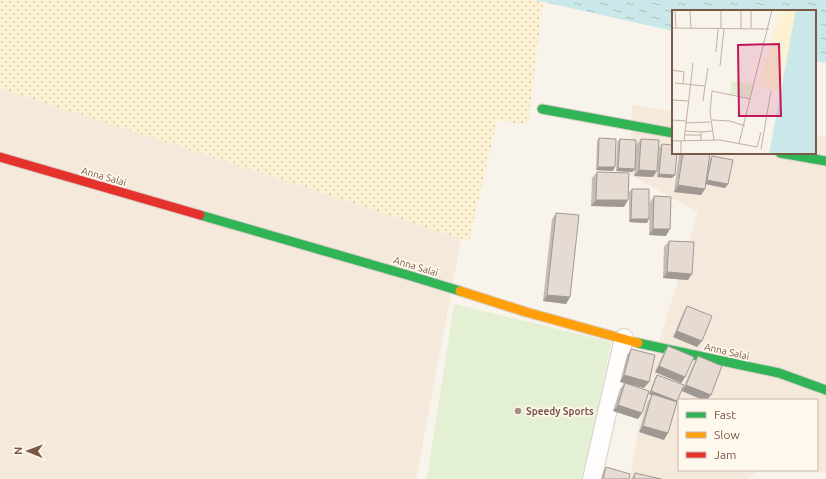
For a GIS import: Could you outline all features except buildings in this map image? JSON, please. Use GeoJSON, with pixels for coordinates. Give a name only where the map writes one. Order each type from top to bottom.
{"type":"FeatureCollection","features":[{"type":"Feature","properties":{"kind":"street"},"geometry":{"type":"LineString","coordinates":[[542,109],[672,133]]}},
{"type":"Feature","properties":{"kind":"street"},"geometry":{"type":"LineString","coordinates":[[786,154],[826,161]]}},
{"type":"Feature","properties":{"kind":"street","name":"Anna Salai"},"geometry":{"type":"LineString","coordinates":[[0,157],[411,276],[526,312],[624,338],[748,367],[779,372],[826,390]]}},
{"type":"Feature","properties":{"kind":"street"},"geometry":{"type":"LineString","coordinates":[[592,479],[624,338]]}},
{"type":"Feature","properties":{"kind":"shaded area"},"geometry":{"type":"Polygon","coordinates":[[[0,0],[426,0],[503,17],[416,479],[0,479],[0,0]]]}},
{"type":"Feature","properties":{"kind":"shaded area"},"geometry":{"type":"Polygon","coordinates":[[[632,105],[672,111],[672,154],[816,154],[816,135],[826,138],[826,473],[817,471],[818,399],[678,399],[678,471],[757,471],[748,479],[630,479],[644,394],[698,212],[630,175],[632,105]]]}},
{"type":"Feature","properties":{"kind":"sand"},"geometry":{"type":"Polygon","coordinates":[[[0,0],[535,0],[543,2],[528,125],[497,120],[469,241],[0,88],[0,0]]]}},
{"type":"Feature","properties":{"kind":"green space","name":"Speedy Sports"},"geometry":{"type":"Polygon","coordinates":[[[454,304],[611,342],[584,479],[427,479],[454,304]]]}},
{"type":"Feature","properties":{"kind":"water"},"geometry":{"type":"Polygon","coordinates":[[[535,0],[826,0],[826,63],[816,61],[816,10],[672,10],[672,31],[535,0]]]}},
{"type":"Feature","properties":{"kind":"traffic: fast"},"geometry":{"type":"LineString","coordinates":[[542,109],[672,133]]}},
{"type":"Feature","properties":{"kind":"traffic: fast"},"geometry":{"type":"LineString","coordinates":[[786,154],[826,161]]}},
{"type":"Feature","properties":{"kind":"traffic: fast"},"geometry":{"type":"LineString","coordinates":[[200,215],[460,291]]}},
{"type":"Feature","properties":{"kind":"traffic: fast"},"geometry":{"type":"LineString","coordinates":[[638,343],[779,373],[826,390]]}},
{"type":"Feature","properties":{"kind":"traffic: slow"},"geometry":{"type":"LineString","coordinates":[[460,291],[526,312],[638,343]]}},
{"type":"Feature","properties":{"kind":"traffic: jam"},"geometry":{"type":"LineString","coordinates":[[0,157],[200,215]]}},
{"type":"Feature","properties":{"kind":"place","name":"Speedy Sports"},"geometry":{"type":"Point","coordinates":[518,411]}}]}
